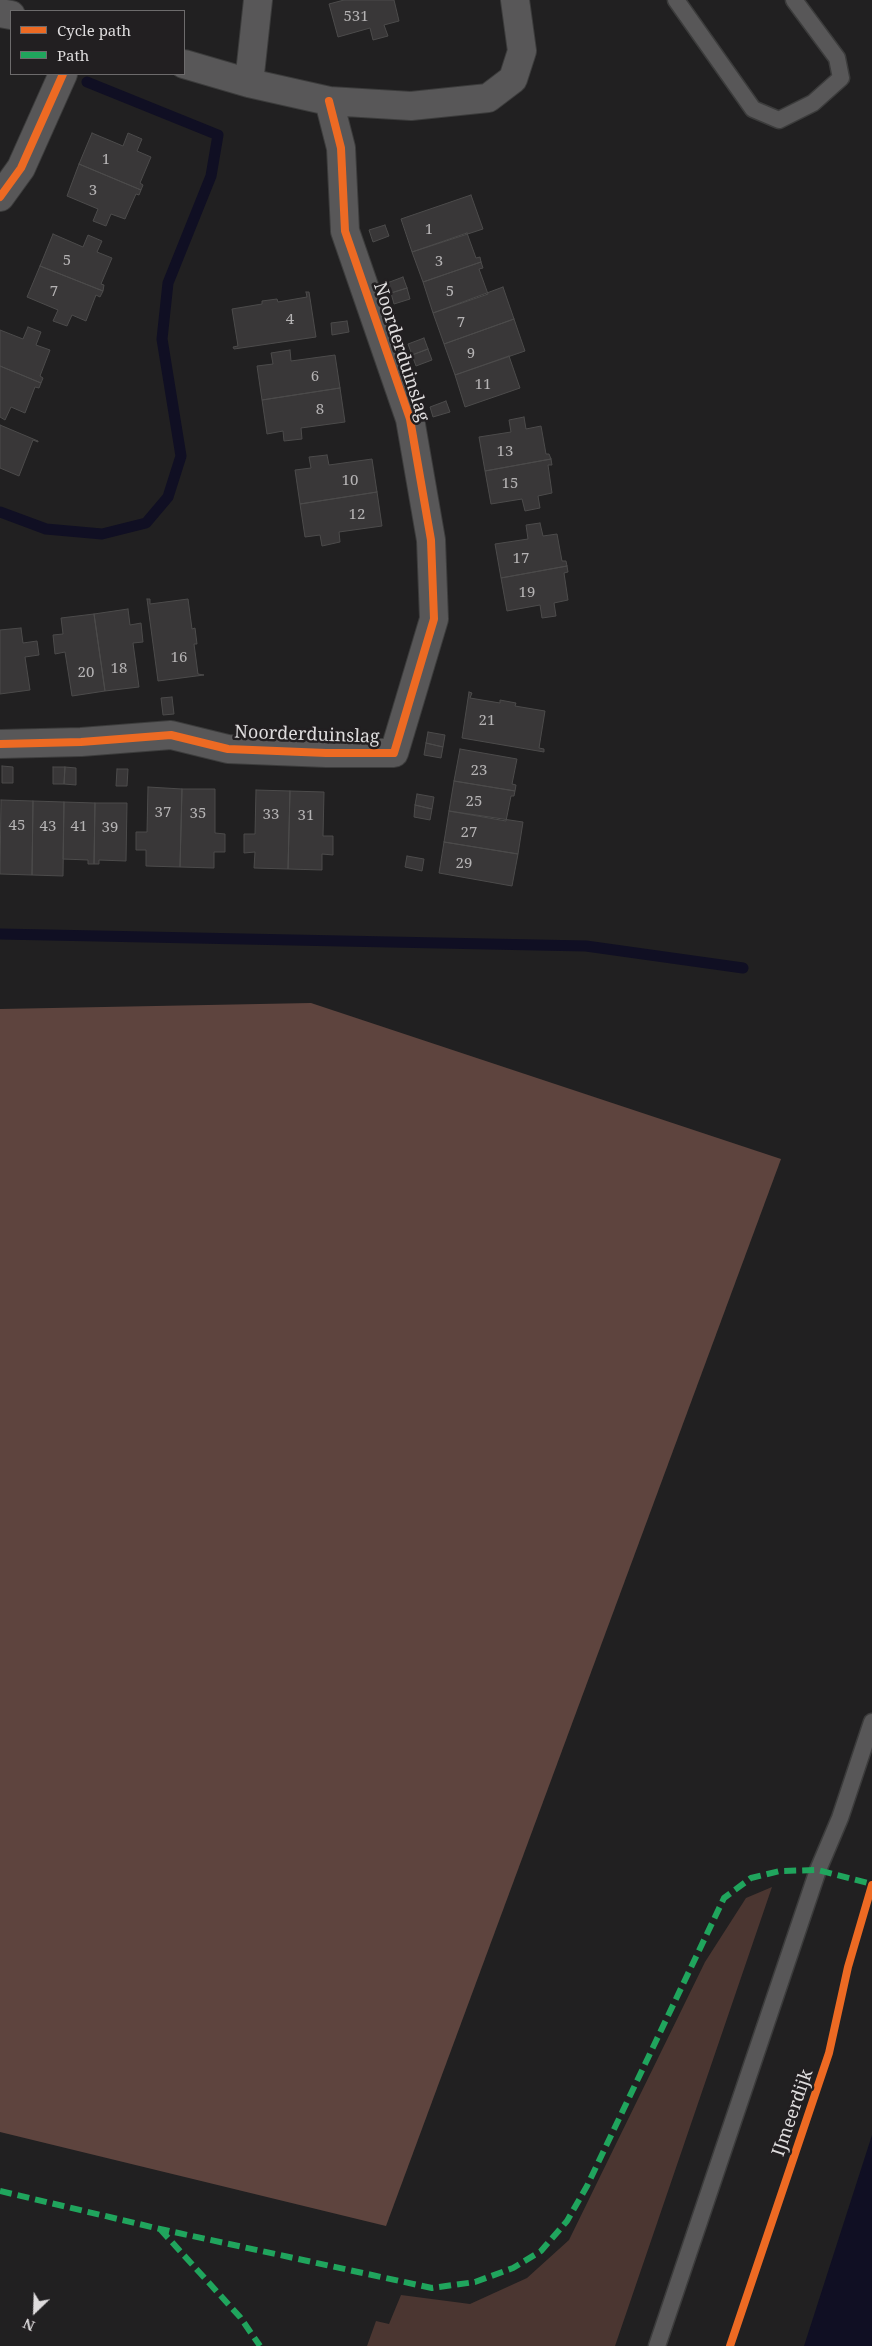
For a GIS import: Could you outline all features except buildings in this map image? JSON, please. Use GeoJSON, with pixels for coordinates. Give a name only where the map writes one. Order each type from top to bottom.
{"type":"FeatureCollection","features":[{"type":"Feature","properties":{"kind":"street"},"geometry":{"type":"LineString","coordinates":[[249,83],[258,0]]}},
{"type":"Feature","properties":{"kind":"street"},"geometry":{"type":"LineString","coordinates":[[185,64],[249,83],[329,101],[411,106],[488,98],[513,79],[522,51],[515,0]]}},
{"type":"Feature","properties":{"kind":"street"},"geometry":{"type":"LineString","coordinates":[[0,197],[21,168],[63,75]]}},
{"type":"Feature","properties":{"kind":"street","name":"Noorderduinslag"},"geometry":{"type":"LineString","coordinates":[[0,744],[81,742],[171,735],[228,749],[326,753],[394,753],[434,619],[431,540],[410,419],[345,231],[341,148],[329,101]]}},
{"type":"Feature","properties":{"kind":"lane"},"geometry":{"type":"LineString","coordinates":[[676,0],[753,109],[779,120],[813,104],[841,78],[836,58],[794,0]]}},
{"type":"Feature","properties":{"kind":"lane"},"geometry":{"type":"LineString","coordinates":[[657,2346],[818,1870],[840,1818],[872,1722]]}},
{"type":"Feature","properties":{"kind":"shaded area"},"geometry":{"type":"Polygon","coordinates":[[[311,1003],[781,1159],[386,2226],[0,2132],[0,1009],[311,1003]]]}},
{"type":"Feature","properties":{"kind":"shaded area"},"geometry":{"type":"Polygon","coordinates":[[[772,1887],[615,2346],[367,2346],[376,2321],[389,2324],[401,2295],[470,2304],[527,2278],[569,2240],[705,1962],[746,1898],[772,1887]]]}},
{"type":"Feature","properties":{"kind":"water"},"geometry":{"type":"Polygon","coordinates":[[[872,2135],[872,2346],[804,2346],[872,2135]]]}},
{"type":"Feature","properties":{"kind":"waterway"},"geometry":{"type":"LineString","coordinates":[[0,512],[46,529],[102,534],[146,523],[168,497],[181,456],[162,339],[168,283],[211,176],[218,135],[87,82]]}},
{"type":"Feature","properties":{"kind":"waterway"},"geometry":{"type":"LineString","coordinates":[[0,934],[586,946],[743,968]]}},
{"type":"Feature","properties":{"kind":"marked path"},"geometry":{"type":"LineString","coordinates":[[0,2191],[160,2229],[432,2288],[475,2282],[513,2268],[541,2251],[567,2221],[587,2186],[724,1898],[751,1878],[780,1871],[818,1870],[872,1884]]}},
{"type":"Feature","properties":{"kind":"marked path"},"geometry":{"type":"LineString","coordinates":[[160,2229],[240,2317],[260,2346]]}},
{"type":"Feature","properties":{"kind":"cycle path"},"geometry":{"type":"LineString","coordinates":[[0,197],[21,168],[63,75]]}},
{"type":"Feature","properties":{"kind":"cycle path"},"geometry":{"type":"LineString","coordinates":[[0,744],[81,742],[171,735],[228,749],[326,753],[394,753],[434,619],[431,540],[410,419],[345,231],[341,148],[329,101]]}},
{"type":"Feature","properties":{"kind":"cycle path","name":"IJmeerdijk"},"geometry":{"type":"LineString","coordinates":[[730,2346],[829,2053],[848,1967],[872,1885]]}}]}
